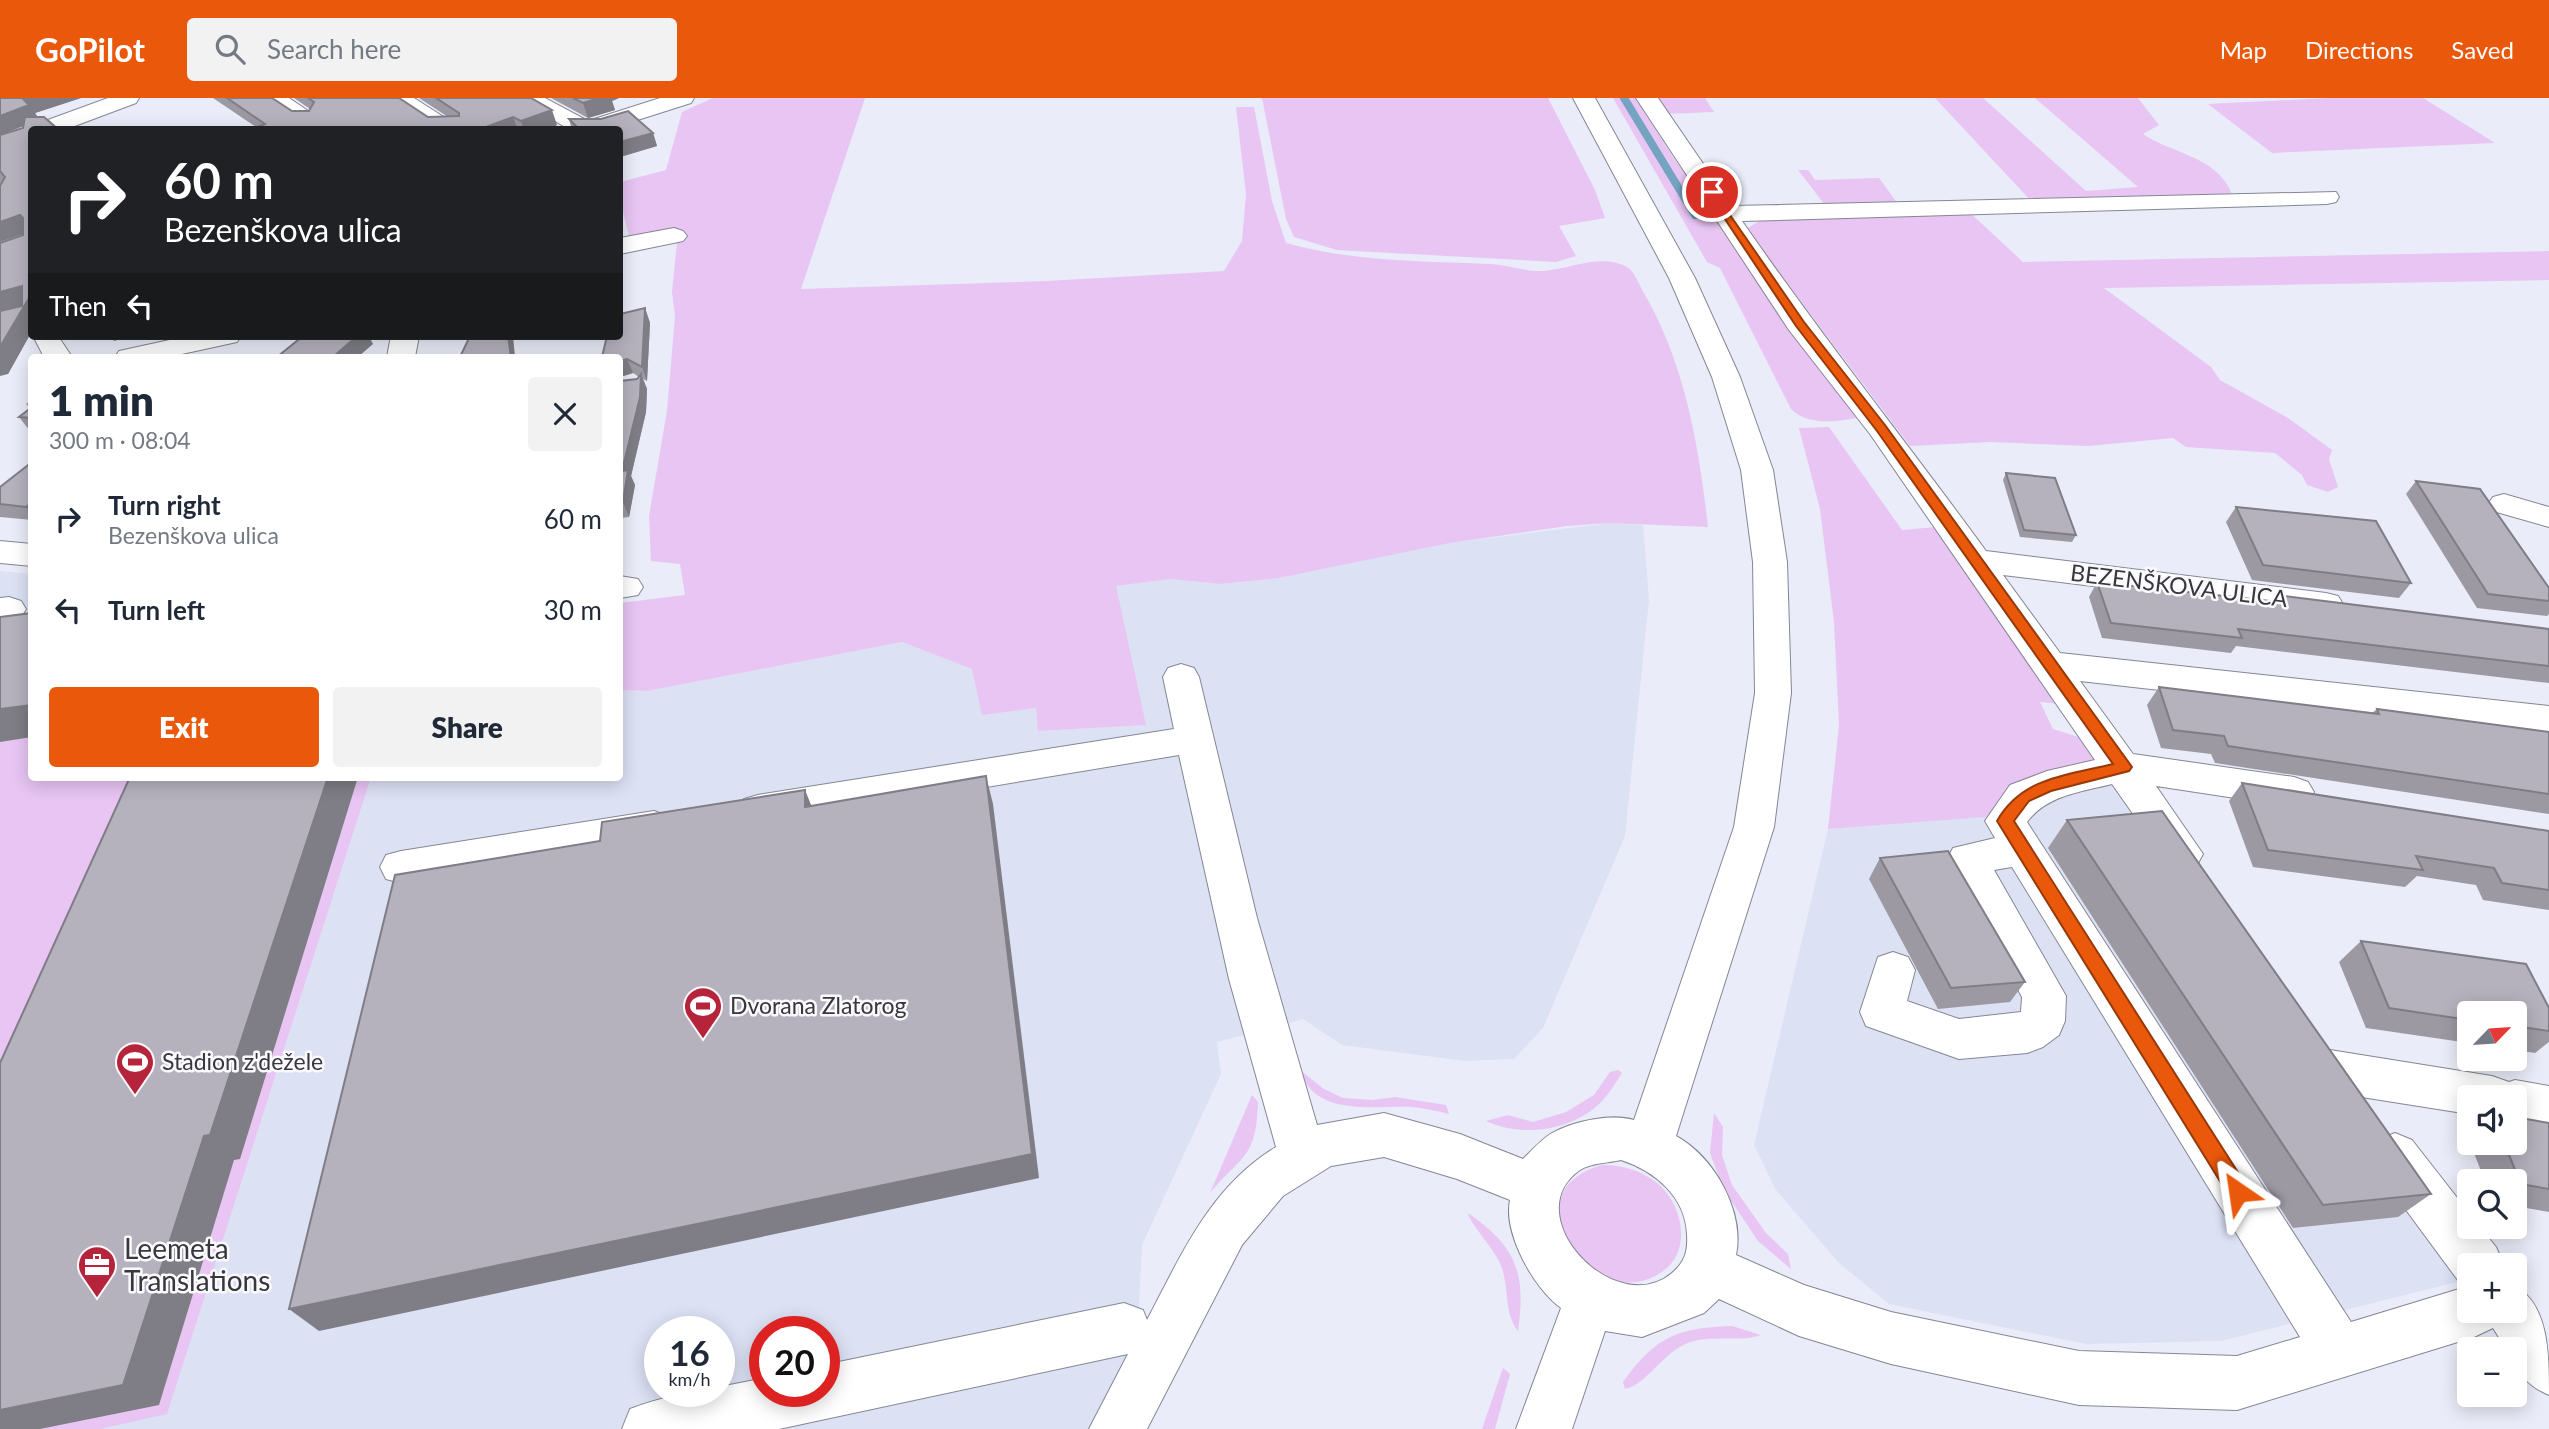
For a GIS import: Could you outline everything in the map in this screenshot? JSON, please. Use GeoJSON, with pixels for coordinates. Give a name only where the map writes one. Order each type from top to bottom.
{"type":"FeatureCollection","features":[{"type":"Feature","properties":{"kind":"street"},"geometry":{"type":"LineString","coordinates":[[55,126],[128,98]]}},
{"type":"Feature","properties":{"kind":"street"},"geometry":{"type":"LineString","coordinates":[[273,98],[309,119]]}},
{"type":"Feature","properties":{"kind":"street"},"geometry":{"type":"LineString","coordinates":[[398,98],[446,126]]}},
{"type":"Feature","properties":{"kind":"street"},"geometry":{"type":"LineString","coordinates":[[528,98],[578,126]]}},
{"type":"Feature","properties":{"kind":"street"},"geometry":{"type":"LineString","coordinates":[[593,126],[683,98]]}},
{"type":"Feature","properties":{"kind":"street"},"geometry":{"type":"LineString","coordinates":[[1584,98],[1682,278],[1726,377],[1757,470],[1770,562],[1773,692],[1754,827],[1649,1146]]}},
{"type":"Feature","properties":{"kind":"street"},"geometry":{"type":"LineString","coordinates":[[1647,98],[1800,324],[1881,428],[1977,561],[2124,767],[2208,891]]}},
{"type":"Feature","properties":{"kind":"street"},"geometry":{"type":"LineString","coordinates":[[1728,214],[2327,197]]}},
{"type":"Feature","properties":{"kind":"street"},"geometry":{"type":"LineString","coordinates":[[623,245],[674,236]]}},
{"type":"Feature","properties":{"kind":"street"},"geometry":{"type":"LineString","coordinates":[[143,354],[208,340]]}},
{"type":"Feature","properties":{"kind":"street"},"geometry":{"type":"LineString","coordinates":[[2504,504],[2549,517]]}},
{"type":"Feature","properties":{"kind":"street"},"geometry":{"type":"LineString","coordinates":[[0,552],[28,555]]}},
{"type":"Feature","properties":{"kind":"street","name":"BEZENŠKOVA ULICA"},"geometry":{"type":"LineString","coordinates":[[1977,561],[2357,608]]}},
{"type":"Feature","properties":{"kind":"street"},"geometry":{"type":"LineString","coordinates":[[2051,665],[2549,720]]}},
{"type":"Feature","properties":{"kind":"street"},"geometry":{"type":"LineString","coordinates":[[1181,677],[1246,966],[1272,1063],[1303,1157]]}},
{"type":"Feature","properties":{"kind":"street"},"geometry":{"type":"LineString","coordinates":[[401,867],[1195,739]]}},
{"type":"Feature","properties":{"kind":"street"},"geometry":{"type":"LineString","coordinates":[[1893,970],[1882,1012],[1959,1039],[2027,1033],[2043,1021],[2044,996],[1967,859],[2013,835],[2024,796],[2047,786],[2124,767],[2330,798]]}},
{"type":"Feature","properties":{"kind":"street"},"geometry":{"type":"LineString","coordinates":[[2013,835],[2340,1353]]}},
{"type":"Feature","properties":{"kind":"street"},"geometry":{"type":"LineString","coordinates":[[2457,1088],[2319,1054],[2469,1253]]}},
{"type":"Feature","properties":{"kind":"street"},"geometry":{"type":"LineString","coordinates":[[2527,1103],[2549,1107]]}},
{"type":"Feature","properties":{"kind":"street"},"geometry":{"type":"LineString","coordinates":[[1117,1429],[1224,1228],[1266,1180],[1322,1145],[1384,1135],[1460,1157],[1536,1187]]}},
{"type":"Feature","properties":{"kind":"street"},"geometry":{"type":"LineString","coordinates":[[1621,1138],[1649,1146],[1676,1163],[1696,1185],[1709,1212],[1714,1240],[1708,1268],[1695,1289],[1673,1304],[1647,1310],[1618,1309],[1590,1298],[1567,1282],[1548,1260],[1536,1236],[1532,1211],[1536,1187],[1548,1164],[1568,1148],[1592,1139],[1621,1138]]}},
{"type":"Feature","properties":{"kind":"street"},"geometry":{"type":"LineString","coordinates":[[1708,1268],[1799,1310],[1877,1334],[2079,1378],[2237,1383],[2457,1316]]}},
{"type":"Feature","properties":{"kind":"street"},"geometry":{"type":"LineString","coordinates":[[1544,1429],[1590,1298]]}},
{"type":"Feature","properties":{"kind":"street"},"geometry":{"type":"LineString","coordinates":[[2520,1323],[2549,1368]]}},
{"type":"Feature","properties":{"kind":"street"},"geometry":{"type":"LineString","coordinates":[[650,1429],[1124,1329]]}},
{"type":"Feature","properties":{"kind":"shaded area"},"geometry":{"type":"Polygon","coordinates":[[[713,98],[865,98],[801,289],[1047,281],[1224,271],[1242,241],[1246,194],[1236,107],[1254,107],[1272,201],[1286,243],[1363,257],[1491,264],[1537,271],[1606,261],[1630,269],[1658,320],[1680,377],[1695,436],[1708,527],[1609,523],[1567,526],[1450,543],[1279,578],[1221,584],[1170,579],[1116,586],[1146,725],[1038,731],[1036,708],[982,715],[972,669],[902,642],[647,691],[623,690],[623,603],[685,595],[680,564],[651,561],[649,516],[667,411],[675,316],[672,292],[678,232],[630,240],[623,212],[623,181],[666,170],[682,112],[713,98]]]}},
{"type":"Feature","properties":{"kind":"shaded area"},"geometry":{"type":"Polygon","coordinates":[[[1262,98],[1548,98],[1595,190],[1605,218],[1559,226],[1576,256],[1556,262],[1337,250],[1294,237],[1286,219],[1262,98]]]}},
{"type":"Feature","properties":{"kind":"shaded area"},"geometry":{"type":"Polygon","coordinates":[[[1613,98],[1635,98],[1673,157],[1860,417],[1833,421],[1814,420],[1791,409],[1720,268],[1707,262],[1613,98]]]}},
{"type":"Feature","properties":{"kind":"shaded area"},"geometry":{"type":"Polygon","coordinates":[[[1653,98],[1705,98],[1714,112],[1664,114],[1653,98]]]}},
{"type":"Feature","properties":{"kind":"shaded area"},"geometry":{"type":"Polygon","coordinates":[[[1935,98],[1983,98],[2086,191],[2138,187],[2035,98],[2138,98],[2159,125],[2143,134],[2216,171],[2232,194],[2225,197],[2032,202],[1935,98]]]}},
{"type":"Feature","properties":{"kind":"shaded area"},"geometry":{"type":"Polygon","coordinates":[[[2331,98],[2423,98],[2495,143],[2272,153],[2208,104],[2331,98]]]}},
{"type":"Feature","properties":{"kind":"shaded area"},"geometry":{"type":"Polygon","coordinates":[[[1798,170],[1808,170],[1815,180],[1879,178],[1898,204],[1825,205],[1798,170]]]}},
{"type":"Feature","properties":{"kind":"shaded area"},"geometry":{"type":"Polygon","coordinates":[[[1967,210],[2023,262],[2549,251],[2549,280],[2104,288],[2211,367],[2220,380],[2288,418],[2332,450],[2329,459],[2338,487],[2328,492],[2307,485],[2302,475],[2275,453],[2186,447],[2173,438],[2088,446],[1991,442],[1910,446],[1746,229],[1763,219],[1967,210]]]}},
{"type":"Feature","properties":{"kind":"shaded area"},"geometry":{"type":"Polygon","coordinates":[[[1829,427],[1902,530],[1936,527],[2060,704],[2040,702],[2053,729],[2085,739],[2098,759],[1997,816],[1828,829],[1839,725],[1834,622],[1820,509],[1799,428],[1829,427]]]}},
{"type":"Feature","properties":{"kind":"shaded area"},"geometry":{"type":"Polygon","coordinates":[[[1609,523],[1643,525],[1649,599],[1625,836],[1543,1028],[1514,1059],[1465,1061],[1342,1045],[1303,1019],[1217,1042],[1221,1074],[1142,1245],[1133,1429],[0,1429],[0,571],[28,574],[28,781],[623,781],[623,690],[647,691],[902,642],[972,669],[1036,708],[1038,731],[1145,725],[1115,586],[1170,579],[1221,584],[1279,578],[1450,543],[1609,523]]]}},
{"type":"Feature","properties":{"kind":"shaded area","name":"Stadion z'dežele"},"geometry":{"type":"Polygon","coordinates":[[[28,641],[28,781],[370,781],[167,1414],[100,1429],[0,1429],[0,645],[28,641]]]}},
{"type":"Feature","properties":{"kind":"shaded area"},"geometry":{"type":"Polygon","coordinates":[[[2098,759],[2457,1259],[2457,1282],[2221,1341],[2086,1344],[1889,1304],[1839,1263],[1776,1190],[1754,1145],[1828,829],[1899,823],[2098,759]]]}},
{"type":"Feature","properties":{"kind":"shaded area"},"geometry":{"type":"Polygon","coordinates":[[[1618,1070],[1622,1073],[1603,1100],[1578,1119],[1563,1125],[1532,1130],[1500,1126],[1486,1121],[1508,1115],[1533,1122],[1566,1112],[1594,1095],[1610,1072],[1618,1070]]]}},
{"type":"Feature","properties":{"kind":"shaded area"},"geometry":{"type":"Polygon","coordinates":[[[1301,1071],[1324,1089],[1343,1098],[1373,1100],[1395,1097],[1446,1105],[1449,1114],[1412,1107],[1365,1107],[1333,1103],[1308,1086],[1301,1071]]]}},
{"type":"Feature","properties":{"kind":"shaded area"},"geometry":{"type":"Polygon","coordinates":[[[1252,1095],[1258,1102],[1251,1146],[1210,1193],[1252,1095]]]}},
{"type":"Feature","properties":{"kind":"shaded area"},"geometry":{"type":"Polygon","coordinates":[[[1714,1113],[1723,1127],[1722,1155],[1732,1185],[1766,1233],[1788,1254],[1791,1269],[1758,1241],[1724,1190],[1710,1153],[1714,1113]]]}},
{"type":"Feature","properties":{"kind":"shaded area"},"geometry":{"type":"Polygon","coordinates":[[[1602,1165],[1624,1167],[1644,1175],[1657,1183],[1673,1202],[1681,1227],[1681,1239],[1672,1262],[1663,1271],[1637,1282],[1611,1279],[1587,1267],[1570,1247],[1559,1224],[1560,1200],[1573,1180],[1602,1165]]]}},
{"type":"Feature","properties":{"kind":"shaded area"},"geometry":{"type":"Polygon","coordinates":[[[1468,1213],[1498,1238],[1514,1263],[1519,1277],[1520,1293],[1518,1331],[1510,1316],[1500,1263],[1468,1213]]]}},
{"type":"Feature","properties":{"kind":"shaded area"},"geometry":{"type":"Polygon","coordinates":[[[1732,1326],[1761,1335],[1690,1342],[1671,1353],[1641,1381],[1625,1389],[1623,1382],[1657,1345],[1696,1329],[1732,1326]]]}},
{"type":"Feature","properties":{"kind":"shaded area"},"geometry":{"type":"Polygon","coordinates":[[[1503,1368],[1510,1374],[1495,1429],[1482,1429],[1503,1368]]]}},
{"type":"Feature","properties":{"kind":"building"},"geometry":{"type":"Polygon","coordinates":[[[0,98],[26,98],[23,99],[29,105],[0,116],[0,98]]]}},
{"type":"Feature","properties":{"kind":"building"},"geometry":{"type":"Polygon","coordinates":[[[227,98],[272,98],[292,111],[309,111],[314,102],[308,98],[399,98],[428,117],[459,116],[459,113],[436,98],[531,98],[552,110],[521,121],[513,117],[489,126],[260,126],[265,124],[227,98]]]}},
{"type":"Feature","properties":{"kind":"building"},"geometry":{"type":"Polygon","coordinates":[[[573,98],[599,98],[583,103],[573,98]]]}},
{"type":"Feature","properties":{"kind":"building"},"geometry":{"type":"Polygon","coordinates":[[[628,111],[653,133],[623,141],[623,126],[576,126],[569,119],[601,119],[628,111]]]}},
{"type":"Feature","properties":{"kind":"building"},"geometry":{"type":"Polygon","coordinates":[[[25,117],[44,117],[54,126],[28,126],[28,300],[0,347],[0,311],[22,306],[22,286],[0,292],[0,243],[23,235],[23,218],[20,215],[0,222],[0,186],[5,177],[0,171],[0,135],[23,128],[25,117]]]}},
{"type":"Feature","properties":{"kind":"building"},"geometry":{"type":"Polygon","coordinates":[[[645,308],[642,367],[627,359],[623,360],[623,354],[603,354],[606,340],[623,340],[623,313],[645,308]]]}},
{"type":"Feature","properties":{"kind":"building"},"geometry":{"type":"Polygon","coordinates":[[[298,340],[352,340],[336,354],[281,354],[298,340]]]}},
{"type":"Feature","properties":{"kind":"building"},"geometry":{"type":"Polygon","coordinates":[[[468,340],[509,340],[511,354],[461,354],[468,340]]]}},
{"type":"Feature","properties":{"kind":"building"},"geometry":{"type":"Polygon","coordinates":[[[641,374],[640,397],[623,467],[623,381],[637,379],[641,374]]]}},
{"type":"Feature","properties":{"kind":"building"},"geometry":{"type":"Polygon","coordinates":[[[28,410],[28,418],[19,417],[28,410]]]}},
{"type":"Feature","properties":{"kind":"building"},"geometry":{"type":"Polygon","coordinates":[[[28,465],[26,507],[0,504],[0,487],[28,465]]]}},
{"type":"Feature","properties":{"kind":"building"},"geometry":{"type":"Polygon","coordinates":[[[628,470],[623,502],[623,471],[628,470]]]}},
{"type":"Feature","properties":{"kind":"building"},"geometry":{"type":"Polygon","coordinates":[[[2006,473],[2055,478],[2076,535],[2024,530],[2006,473]]]}},
{"type":"Feature","properties":{"kind":"building"},"geometry":{"type":"Polygon","coordinates":[[[2416,481],[2480,489],[2549,588],[2549,601],[2488,594],[2416,481]]]}},
{"type":"Feature","properties":{"kind":"building"},"geometry":{"type":"Polygon","coordinates":[[[2236,507],[2376,521],[2411,583],[2263,565],[2236,507]]]}},
{"type":"Feature","properties":{"kind":"building"},"geometry":{"type":"Polygon","coordinates":[[[2097,582],[2279,602],[2276,595],[2549,629],[2549,666],[2238,629],[2242,638],[2111,623],[2097,582]]]}},
{"type":"Feature","properties":{"kind":"building"},"geometry":{"type":"Polygon","coordinates":[[[28,614],[28,706],[0,709],[0,617],[28,614]]]}},
{"type":"Feature","properties":{"kind":"building"},"geometry":{"type":"Polygon","coordinates":[[[2159,687],[2379,714],[2377,709],[2549,732],[2549,794],[2228,746],[2224,736],[2173,730],[2159,687]]]}},
{"type":"Feature","properties":{"kind":"building","name":"Dvorana Zlatorog"},"geometry":{"type":"Polygon","coordinates":[[[986,776],[1032,1154],[289,1309],[395,875],[600,841],[602,822],[805,790],[805,807],[986,776]]]}},
{"type":"Feature","properties":{"kind":"building","name":"Stadion z'dežele"},"geometry":{"type":"Polygon","coordinates":[[[128,781],[327,781],[210,1135],[204,1136],[123,1385],[0,1410],[0,1063],[128,781]]]}},
{"type":"Feature","properties":{"kind":"building"},"geometry":{"type":"Polygon","coordinates":[[[2242,783],[2549,831],[2549,890],[2502,883],[2494,868],[2416,856],[2423,870],[2268,850],[2242,783]]]}},
{"type":"Feature","properties":{"kind":"building"},"geometry":{"type":"Polygon","coordinates":[[[2162,811],[2431,1194],[2323,1205],[2067,820],[2162,811]]]}},
{"type":"Feature","properties":{"kind":"building"},"geometry":{"type":"Polygon","coordinates":[[[1948,851],[2025,982],[1951,988],[1880,858],[1948,851]]]}},
{"type":"Feature","properties":{"kind":"building"},"geometry":{"type":"Polygon","coordinates":[[[2361,941],[2526,964],[2549,1008],[2549,1031],[2527,1028],[2527,1001],[2457,1001],[2457,1018],[2389,1008],[2361,941]]]}},
{"type":"Feature","properties":{"kind":"building"},"geometry":{"type":"Polygon","coordinates":[[[2527,1119],[2549,1123],[2549,1189],[2527,1185],[2527,1169],[2515,1169],[2509,1155],[2527,1155],[2527,1119]]]}},
{"type":"Feature","properties":{"kind":"waterway"},"geometry":{"type":"LineString","coordinates":[[1624,98],[1695,215]]}},
{"type":"Feature","properties":{"kind":"place","name":"Dvorana Zlatorog"},"geometry":{"type":"Point","coordinates":[703,1040]}},
{"type":"Feature","properties":{"kind":"place","name":"Stadion z'dežele"},"geometry":{"type":"Point","coordinates":[135,1096]}},
{"type":"Feature","properties":{"kind":"place","name":"Leemeta Translations"},"geometry":{"type":"Point","coordinates":[97,1299]}},
{"type":"Feature","properties":{"kind":"route"},"geometry":{"type":"LineString","coordinates":[[1712,192],[1800,324],[1881,428],[2124,767],[2047,786],[2024,796],[2005,821],[2238,1192]]}}]}
